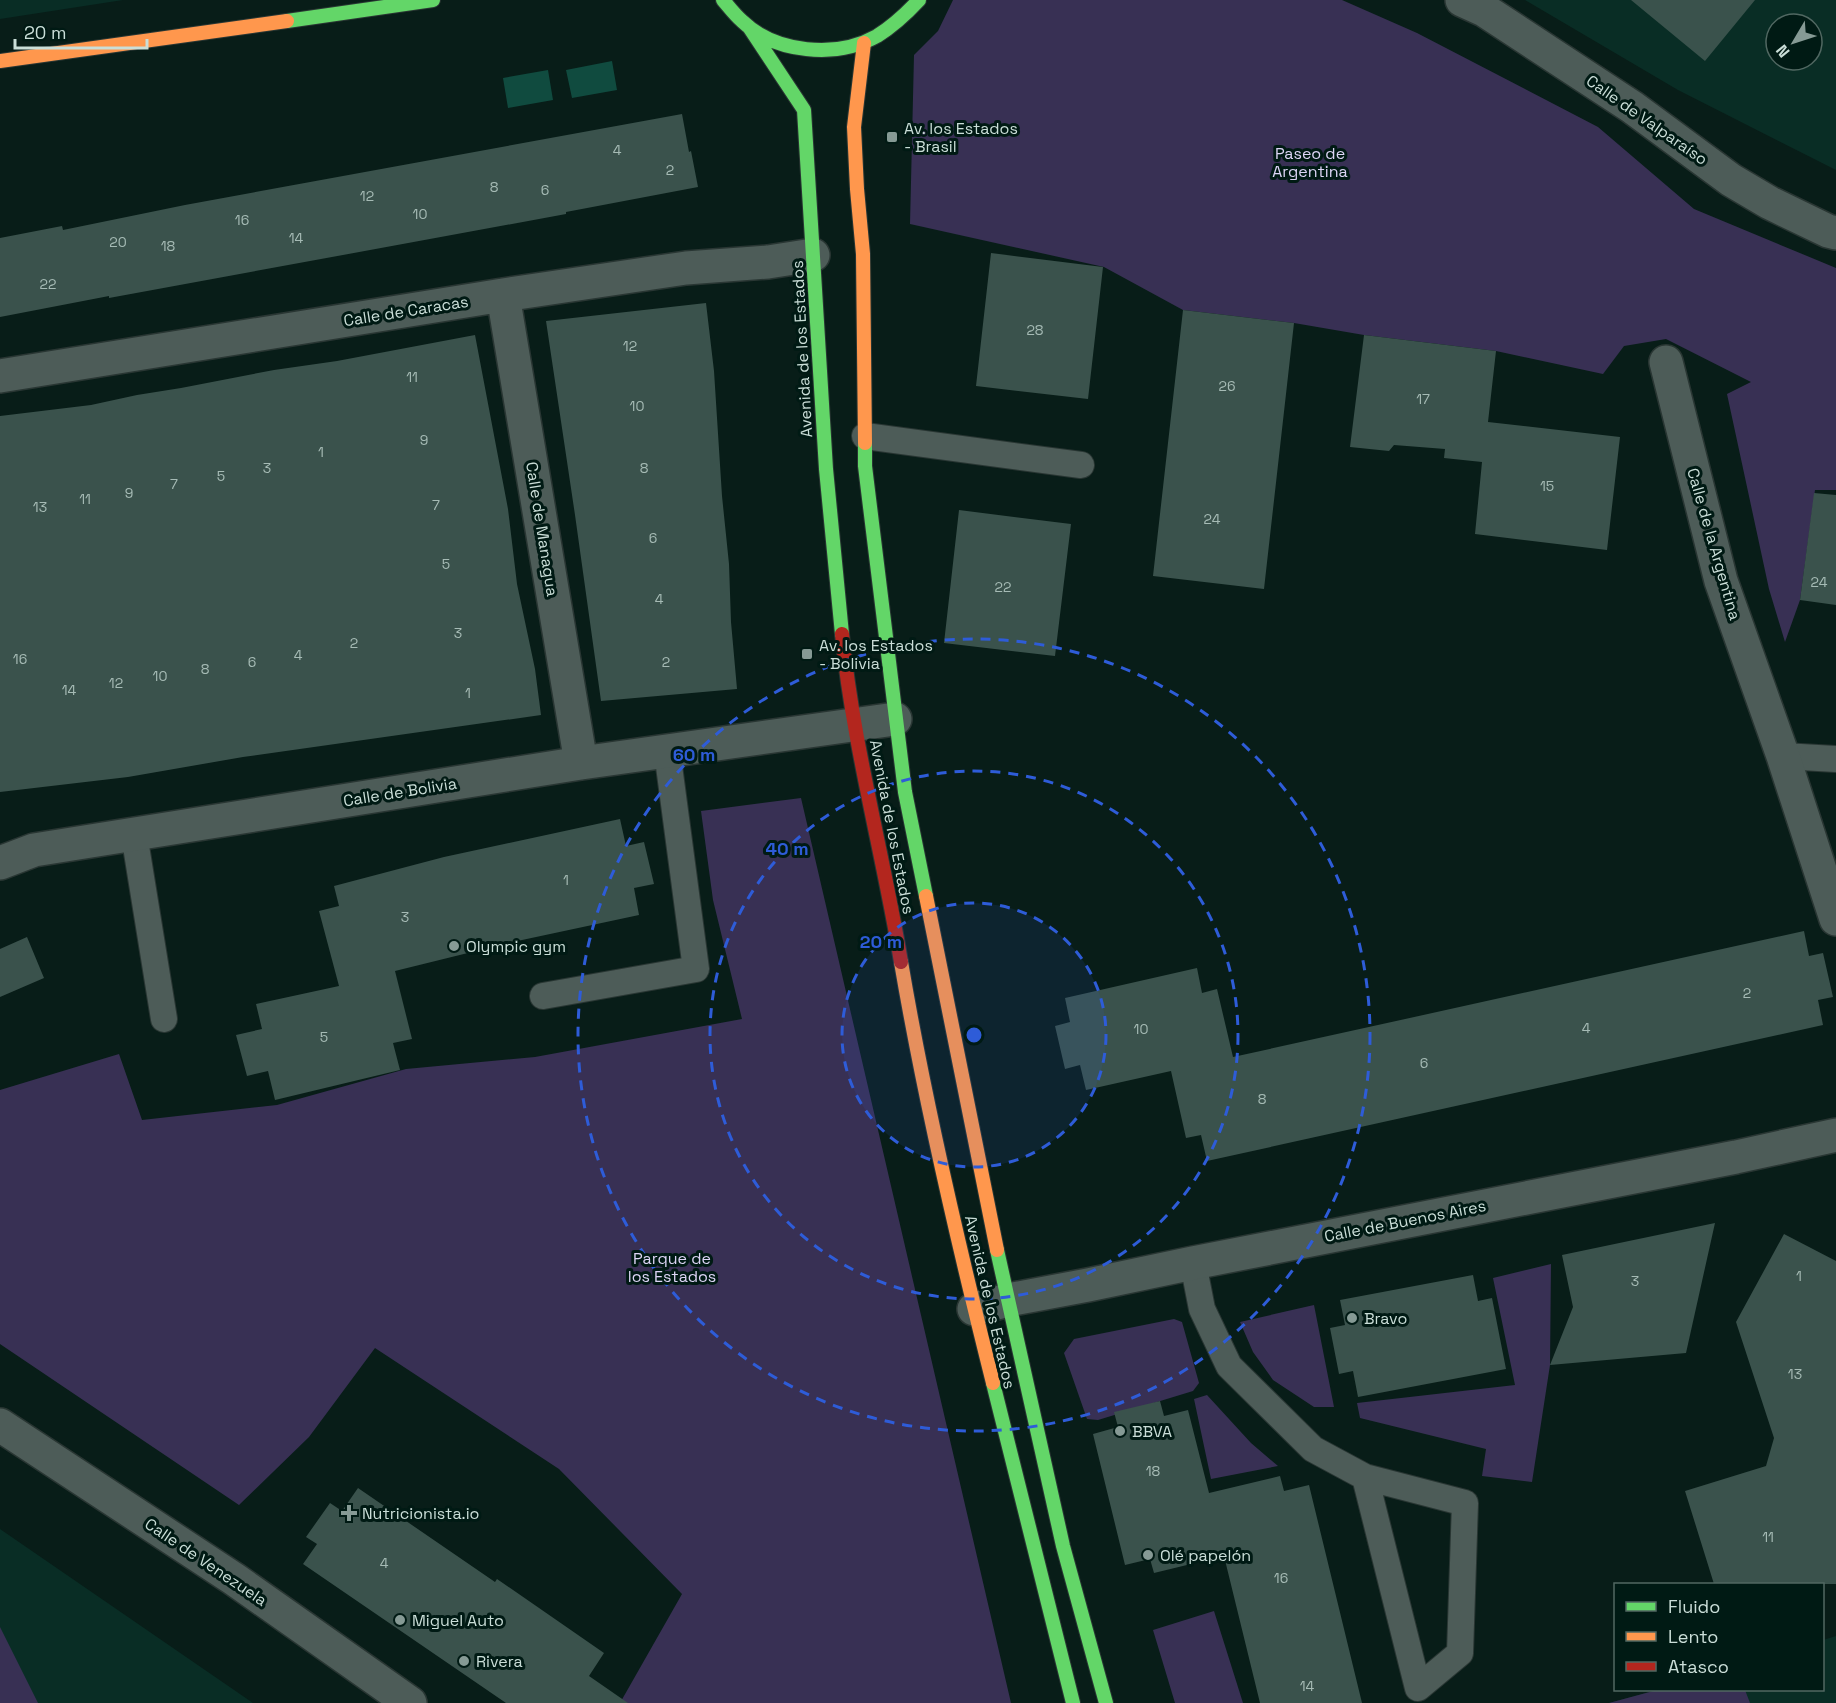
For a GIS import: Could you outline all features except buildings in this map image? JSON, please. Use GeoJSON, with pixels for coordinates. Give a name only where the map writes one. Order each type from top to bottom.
{"type":"FeatureCollection","features":[{"type":"Feature","properties":{"kind":"street"},"geometry":{"type":"LineString","coordinates":[[0,61],[433,0]]}},
{"type":"Feature","properties":{"kind":"street"},"geometry":{"type":"LineString","coordinates":[[723,0],[729,9],[749,27],[784,46],[824,51],[864,44],[894,27],[920,0]]}},
{"type":"Feature","properties":{"kind":"street","name":"Calle de Valparaíso"},"geometry":{"type":"LineString","coordinates":[[1462,0],[1484,10],[1632,107],[1731,180],[1770,202],[1836,233]]}},
{"type":"Feature","properties":{"kind":"street","name":"Avenida de los Estados"},"geometry":{"type":"LineString","coordinates":[[749,27],[804,110],[825,469],[844,650],[855,725],[893,913],[914,1039],[974,1309],[1073,1703]]}},
{"type":"Feature","properties":{"kind":"street","name":"Avenida de los Estados"},"geometry":{"type":"LineString","coordinates":[[864,44],[855,127],[857,189],[863,254],[865,466],[904,792],[1008,1300],[1063,1546],[1106,1703]]}},
{"type":"Feature","properties":{"kind":"street","name":"Calle de Caracas"},"geometry":{"type":"LineString","coordinates":[[0,376],[503,295],[686,268],[768,262],[813,255]]}},
{"type":"Feature","properties":{"kind":"street","name":"Calle de Managua"},"geometry":{"type":"LineString","coordinates":[[503,295],[580,763]]}},
{"type":"Feature","properties":{"kind":"street","name":"Calle de la Argentina"},"geometry":{"type":"LineString","coordinates":[[1666,362],[1721,581],[1783,756],[1836,919]]}},
{"type":"Feature","properties":{"kind":"street","name":"Calle de Bolivia"},"geometry":{"type":"LineString","coordinates":[[0,863],[34,850],[580,763],[895,719]]}},
{"type":"Feature","properties":{"kind":"street","name":"Calle de Buenos Aires"},"geometry":{"type":"LineString","coordinates":[[974,1309],[1008,1300],[1736,1157],[1836,1135]]}},
{"type":"Feature","properties":{"kind":"street","name":"Calle de Venezuela"},"geometry":{"type":"LineString","coordinates":[[0,1425],[234,1579],[410,1703]]}},
{"type":"Feature","properties":{"kind":"lane"},"geometry":{"type":"LineString","coordinates":[[865,436],[1081,465]]}},
{"type":"Feature","properties":{"kind":"lane"},"geometry":{"type":"LineString","coordinates":[[543,996],[696,969],[667,751]]}},
{"type":"Feature","properties":{"kind":"lane"},"geometry":{"type":"LineString","coordinates":[[1783,756],[1836,759]]}},
{"type":"Feature","properties":{"kind":"lane"},"geometry":{"type":"LineString","coordinates":[[134,834],[164,1018]]}},
{"type":"Feature","properties":{"kind":"lane"},"geometry":{"type":"LineString","coordinates":[[1192,1263],[1203,1309],[1229,1366],[1313,1449],[1365,1477],[1465,1503],[1460,1653],[1418,1688],[1365,1477]]}},
{"type":"Feature","properties":{"kind":"shaded area"},"geometry":{"type":"Polygon","coordinates":[[[0,0],[123,0],[0,19],[0,0]]]}},
{"type":"Feature","properties":{"kind":"shaded area"},"geometry":{"type":"Polygon","coordinates":[[[1525,0],[1836,0],[1836,170],[1678,90],[1525,0]]]}},
{"type":"Feature","properties":{"kind":"shaded area"},"geometry":{"type":"Polygon","coordinates":[[[612,61],[617,90],[572,98],[566,70],[612,61]]]}},
{"type":"Feature","properties":{"kind":"shaded area"},"geometry":{"type":"Polygon","coordinates":[[[548,70],[553,100],[508,108],[503,78],[548,70]]]}},
{"type":"Feature","properties":{"kind":"shaded area"},"geometry":{"type":"Polygon","coordinates":[[[0,1529],[253,1703],[0,1703],[0,1529]]]}},
{"type":"Feature","properties":{"kind":"shaded area"},"geometry":{"type":"Polygon","coordinates":[[[1836,1636],[1836,1703],[1609,1703],[1653,1691],[1824,1691],[1824,1640],[1836,1636]]]}},
{"type":"Feature","properties":{"kind":"green space","name":"Paseo de Argentina"},"geometry":{"type":"Polygon","coordinates":[[[953,0],[1342,0],[1417,33],[1598,127],[1694,209],[1836,268],[1836,490],[1815,490],[1800,600],[1785,642],[1769,589],[1727,394],[1751,382],[1666,339],[1624,346],[1603,374],[1496,351],[1183,310],[1104,267],[910,224],[914,55],[938,31],[953,0]]]}},
{"type":"Feature","properties":{"kind":"green space","name":"Parque de los Estados"},"geometry":{"type":"Polygon","coordinates":[[[801,798],[1011,1703],[620,1703],[682,1594],[559,1469],[375,1348],[309,1437],[239,1505],[0,1344],[0,1090],[119,1054],[142,1120],[277,1105],[406,1069],[535,1057],[742,1019],[713,900],[701,811],[801,798]]]}},
{"type":"Feature","properties":{"kind":"green space"},"geometry":{"type":"Polygon","coordinates":[[[1551,1264],[1550,1365],[1532,1482],[1482,1476],[1486,1449],[1360,1418],[1357,1403],[1515,1385],[1493,1278],[1551,1264]]]}},
{"type":"Feature","properties":{"kind":"green space"},"geometry":{"type":"Polygon","coordinates":[[[1314,1305],[1334,1407],[1314,1407],[1273,1380],[1253,1352],[1240,1322],[1314,1305]]]}},
{"type":"Feature","properties":{"kind":"green space"},"geometry":{"type":"Polygon","coordinates":[[[1174,1319],[1182,1322],[1199,1383],[1193,1391],[1098,1420],[1087,1419],[1064,1353],[1074,1339],[1174,1319]]]}},
{"type":"Feature","properties":{"kind":"green space"},"geometry":{"type":"Polygon","coordinates":[[[1207,1395],[1251,1443],[1278,1466],[1211,1479],[1194,1399],[1207,1395]]]}},
{"type":"Feature","properties":{"kind":"green space"},"geometry":{"type":"Polygon","coordinates":[[[1214,1611],[1243,1703],[1175,1703],[1153,1630],[1214,1611]]]}},
{"type":"Feature","properties":{"kind":"green space"},"geometry":{"type":"Polygon","coordinates":[[[0,1627],[38,1703],[0,1703],[0,1627]]]}},
{"type":"Feature","properties":{"kind":"green space"},"geometry":{"type":"Polygon","coordinates":[[[1653,1691],[1745,1691],[1750,1703],[1609,1703],[1653,1691]]]}},
{"type":"Feature","properties":{"kind":"traffic: fast"},"geometry":{"type":"LineString","coordinates":[[287,21],[433,0]]}},
{"type":"Feature","properties":{"kind":"traffic: fast"},"geometry":{"type":"LineString","coordinates":[[723,0],[742,21],[771,40],[788,46],[825,50],[843,48],[877,36],[899,20],[919,0]]}},
{"type":"Feature","properties":{"kind":"traffic: fast"},"geometry":{"type":"LineString","coordinates":[[749,27],[804,110],[826,469],[842,634]]}},
{"type":"Feature","properties":{"kind":"traffic: fast"},"geometry":{"type":"LineString","coordinates":[[865,443],[865,466],[905,792],[926,896]]}},
{"type":"Feature","properties":{"kind":"traffic: fast"},"geometry":{"type":"LineString","coordinates":[[997,1250],[1063,1546],[1106,1703]]}},
{"type":"Feature","properties":{"kind":"traffic: fast"},"geometry":{"type":"LineString","coordinates":[[993,1383],[1073,1703]]}},
{"type":"Feature","properties":{"kind":"traffic: slow"},"geometry":{"type":"LineString","coordinates":[[0,61],[287,21]]}},
{"type":"Feature","properties":{"kind":"traffic: slow"},"geometry":{"type":"LineString","coordinates":[[864,43],[854,127],[863,254],[865,443]]}},
{"type":"Feature","properties":{"kind":"traffic: slow"},"geometry":{"type":"LineString","coordinates":[[926,896],[997,1250]]}},
{"type":"Feature","properties":{"kind":"traffic: slow"},"geometry":{"type":"LineString","coordinates":[[901,962],[943,1173],[993,1383]]}},
{"type":"Feature","properties":{"kind":"traffic: jam"},"geometry":{"type":"LineString","coordinates":[[842,634],[853,717],[901,962]]}},
{"type":"Feature","properties":{"kind":"place","name":"Av. los Estados - Brasil"},"geometry":{"type":"Point","coordinates":[892,137]}},
{"type":"Feature","properties":{"kind":"place","name":"Av. los Estados - Bolivia"},"geometry":{"type":"Point","coordinates":[807,654]}},
{"type":"Feature","properties":{"kind":"place","name":"Olympic gym"},"geometry":{"type":"Point","coordinates":[454,946]}},
{"type":"Feature","properties":{"kind":"place","name":"Bravo"},"geometry":{"type":"Point","coordinates":[1352,1318]}},
{"type":"Feature","properties":{"kind":"place","name":"BBVA"},"geometry":{"type":"Point","coordinates":[1120,1431]}},
{"type":"Feature","properties":{"kind":"place","name":"Nutricionista.io"},"geometry":{"type":"Point","coordinates":[349,1513]}},
{"type":"Feature","properties":{"kind":"place","name":"Olé papelón"},"geometry":{"type":"Point","coordinates":[1148,1555]}},
{"type":"Feature","properties":{"kind":"place","name":"Miguel Auto"},"geometry":{"type":"Point","coordinates":[400,1620]}},
{"type":"Feature","properties":{"kind":"place","name":"Rivera"},"geometry":{"type":"Point","coordinates":[464,1661]}}]}
